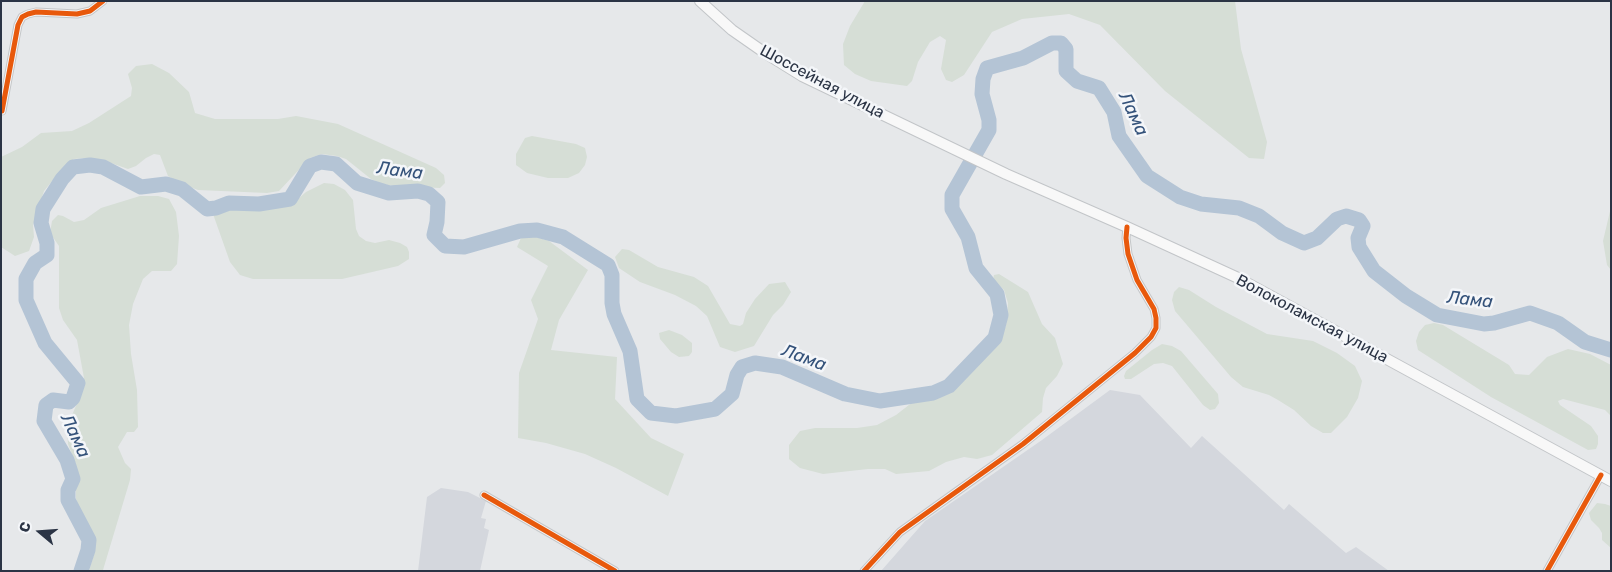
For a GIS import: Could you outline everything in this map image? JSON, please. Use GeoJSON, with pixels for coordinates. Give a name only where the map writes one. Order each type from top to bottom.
{"type":"FeatureCollection","features":[{"type":"Feature","properties":{"kind":"main road","name":"Шоссейная улица"},"geometry":{"type":"LineString","coordinates":[[700,1],[732,30],[772,58],[818,84],[1006,174]]}},
{"type":"Feature","properties":{"kind":"main road","name":"Волоколамская улица"},"geometry":{"type":"LineString","coordinates":[[1006,174],[1236,277],[1611,481]]}},
{"type":"Feature","properties":{"kind":"street"},"geometry":{"type":"LineString","coordinates":[[2,111],[18,24],[22,17],[36,12],[77,14],[90,11],[103,1]]}},
{"type":"Feature","properties":{"kind":"street"},"geometry":{"type":"LineString","coordinates":[[864,571],[900,532],[1023,444],[1151,337],[1156,328],[1156,318],[1154,309],[1137,280],[1128,254],[1127,227]]}},
{"type":"Feature","properties":{"kind":"street"},"geometry":{"type":"LineString","coordinates":[[1547,571],[1601,475]]}},
{"type":"Feature","properties":{"kind":"street"},"geometry":{"type":"LineString","coordinates":[[484,495],[615,571]]}},
{"type":"Feature","properties":{"kind":"shaded area"},"geometry":{"type":"Polygon","coordinates":[[[865,1],[1235,1],[1241,49],[1267,142],[1264,159],[1249,158],[1165,91],[1100,25],[1069,14],[1022,19],[992,32],[964,75],[952,82],[946,80],[941,69],[946,40],[940,36],[930,42],[918,62],[912,81],[907,86],[871,81],[855,74],[844,65],[843,44],[850,26],[865,1]]]}},
{"type":"Feature","properties":{"kind":"shaded area"},"geometry":{"type":"Polygon","coordinates":[[[152,64],[169,73],[189,92],[195,113],[215,119],[278,119],[296,116],[338,124],[436,168],[444,175],[445,183],[440,188],[382,184],[371,179],[346,159],[322,154],[310,158],[279,191],[267,193],[198,190],[168,176],[160,155],[154,154],[128,169],[108,162],[83,158],[74,159],[61,170],[44,191],[33,225],[34,237],[29,251],[15,256],[1,247],[1,157],[22,147],[41,133],[72,131],[89,123],[131,96],[132,88],[128,74],[136,66],[152,64]]]}},
{"type":"Feature","properties":{"kind":"shaded area"},"geometry":{"type":"Polygon","coordinates":[[[532,136],[576,144],[585,148],[587,157],[585,165],[579,173],[568,178],[548,178],[527,173],[516,165],[516,154],[525,138],[532,136]]]}},
{"type":"Feature","properties":{"kind":"shaded area"},"geometry":{"type":"Polygon","coordinates":[[[324,183],[334,184],[345,190],[353,200],[356,229],[359,236],[366,241],[375,243],[389,240],[400,243],[407,247],[409,259],[398,266],[342,279],[253,279],[240,275],[230,262],[213,214],[228,208],[247,209],[285,205],[324,183]]]}},
{"type":"Feature","properties":{"kind":"shaded area"},"geometry":{"type":"Polygon","coordinates":[[[140,196],[158,196],[169,199],[176,212],[179,236],[177,264],[171,271],[152,271],[143,279],[133,304],[129,325],[131,354],[137,390],[138,427],[134,432],[127,432],[118,447],[125,463],[131,469],[130,480],[103,570],[89,571],[94,554],[94,544],[90,528],[79,509],[76,499],[76,465],[68,444],[67,427],[78,401],[84,378],[77,340],[63,320],[59,308],[59,246],[50,233],[52,221],[58,215],[74,222],[84,220],[101,208],[140,196]]]}},
{"type":"Feature","properties":{"kind":"shaded area"},"geometry":{"type":"Polygon","coordinates":[[[1611,207],[1611,270],[1607,265],[1603,241],[1611,207]]]}},
{"type":"Feature","properties":{"kind":"shaded area"},"geometry":{"type":"Polygon","coordinates":[[[530,235],[549,241],[588,270],[559,320],[551,350],[617,357],[615,399],[651,438],[684,454],[668,496],[616,468],[585,454],[546,443],[518,438],[519,373],[538,319],[531,300],[548,266],[517,247],[521,238],[530,235]]]}},
{"type":"Feature","properties":{"kind":"shaded area"},"geometry":{"type":"Polygon","coordinates":[[[622,249],[629,250],[658,267],[694,277],[708,286],[730,324],[740,326],[743,324],[746,313],[755,299],[769,284],[785,282],[791,292],[783,305],[773,315],[754,346],[735,352],[720,347],[707,316],[696,306],[675,295],[640,282],[619,268],[615,257],[622,249]]]}},
{"type":"Feature","properties":{"kind":"shaded area"},"geometry":{"type":"Polygon","coordinates":[[[999,274],[1028,292],[1042,324],[1055,338],[1063,364],[1057,376],[1046,388],[1042,412],[992,455],[977,459],[964,457],[946,462],[929,471],[896,474],[885,469],[868,469],[823,474],[800,468],[789,459],[789,445],[800,431],[815,428],[857,428],[877,425],[896,415],[914,401],[939,398],[954,388],[977,367],[996,344],[1006,326],[1008,303],[1004,290],[993,280],[994,275],[999,274]]]}},
{"type":"Feature","properties":{"kind":"shaded area"},"geometry":{"type":"Polygon","coordinates":[[[1179,287],[1189,290],[1216,307],[1267,334],[1313,341],[1337,353],[1355,366],[1362,381],[1358,398],[1347,417],[1331,433],[1323,433],[1278,400],[1269,395],[1243,387],[1231,377],[1175,311],[1172,300],[1174,292],[1179,287]]]}},
{"type":"Feature","properties":{"kind":"shaded area"},"geometry":{"type":"Polygon","coordinates":[[[1434,323],[1443,325],[1509,365],[1515,374],[1529,375],[1547,357],[1568,349],[1590,354],[1611,365],[1611,416],[1605,410],[1563,399],[1558,401],[1560,405],[1591,426],[1598,436],[1596,449],[1588,450],[1491,397],[1418,350],[1416,341],[1419,332],[1425,325],[1434,323]]]}},
{"type":"Feature","properties":{"kind":"shaded area"},"geometry":{"type":"Polygon","coordinates":[[[669,330],[682,335],[692,343],[692,352],[689,356],[679,357],[671,352],[660,339],[659,333],[669,330]]]}},
{"type":"Feature","properties":{"kind":"shaded area"},"geometry":{"type":"Polygon","coordinates":[[[1162,344],[1172,346],[1181,351],[1218,394],[1219,403],[1215,409],[1210,410],[1203,405],[1172,366],[1163,363],[1154,364],[1131,379],[1125,379],[1126,371],[1162,344]]]}},
{"type":"Feature","properties":{"kind":"shaded area"},"geometry":{"type":"Polygon","coordinates":[[[1110,390],[1140,395],[1191,448],[1202,436],[1284,510],[1289,504],[1346,553],[1356,547],[1389,571],[881,571],[925,521],[1042,440],[1110,390]]]}},
{"type":"Feature","properties":{"kind":"shaded area"},"geometry":{"type":"Polygon","coordinates":[[[441,488],[468,492],[486,501],[481,518],[486,519],[484,528],[489,530],[480,571],[418,571],[427,497],[441,488]]]}},
{"type":"Feature","properties":{"kind":"shaded area"},"geometry":{"type":"Polygon","coordinates":[[[1597,503],[1611,506],[1611,548],[1602,540],[1602,533],[1591,520],[1589,513],[1597,503]]]}},
{"type":"Feature","properties":{"kind":"waterway","name":"Лама"},"geometry":{"type":"LineString","coordinates":[[81,571],[88,550],[89,540],[68,500],[68,490],[73,479],[67,460],[44,421],[46,405],[53,400],[69,402],[73,398],[78,383],[45,343],[26,300],[26,279],[35,263],[47,255],[47,243],[41,223],[43,209],[62,179],[73,167],[90,165],[103,167],[141,187],[166,184],[182,189],[207,209],[229,203],[259,204],[290,199],[310,166],[321,162],[336,164],[357,183],[389,193],[418,191],[429,194],[438,202],[434,235],[445,246],[464,247],[520,231],[537,230],[563,237],[608,265],[612,275],[614,314],[630,351],[637,399],[651,413],[676,416],[715,409],[732,394],[737,375],[742,367],[755,363],[782,367],[845,394],[880,401],[933,393],[949,386],[995,338],[1001,315],[997,294],[976,268],[968,237],[952,209],[952,195],[989,130],[989,120],[982,94],[983,79],[987,68],[1023,58],[1052,43],[1061,43],[1066,49],[1066,71],[1077,81],[1099,88],[1114,112],[1119,136],[1147,176],[1180,197],[1201,204],[1239,208],[1259,216],[1282,233],[1304,243],[1317,238],[1337,219],[1346,216],[1359,220],[1363,226],[1358,238],[1359,247],[1374,271],[1406,296],[1437,315],[1484,324],[1530,313],[1558,323],[1585,342],[1611,350]]}},
{"type":"Feature","properties":{"kind":"cycle path"},"geometry":{"type":"LineString","coordinates":[[2,111],[18,25],[22,17],[36,12],[77,14],[90,11],[103,1]]}},
{"type":"Feature","properties":{"kind":"cycle path"},"geometry":{"type":"LineString","coordinates":[[864,571],[900,532],[1023,444],[1135,353],[1151,337],[1156,328],[1156,318],[1154,309],[1137,280],[1128,254],[1127,227]]}},
{"type":"Feature","properties":{"kind":"cycle path"},"geometry":{"type":"LineString","coordinates":[[1547,571],[1601,475]]}},
{"type":"Feature","properties":{"kind":"cycle path"},"geometry":{"type":"LineString","coordinates":[[484,495],[615,571]]}}]}
